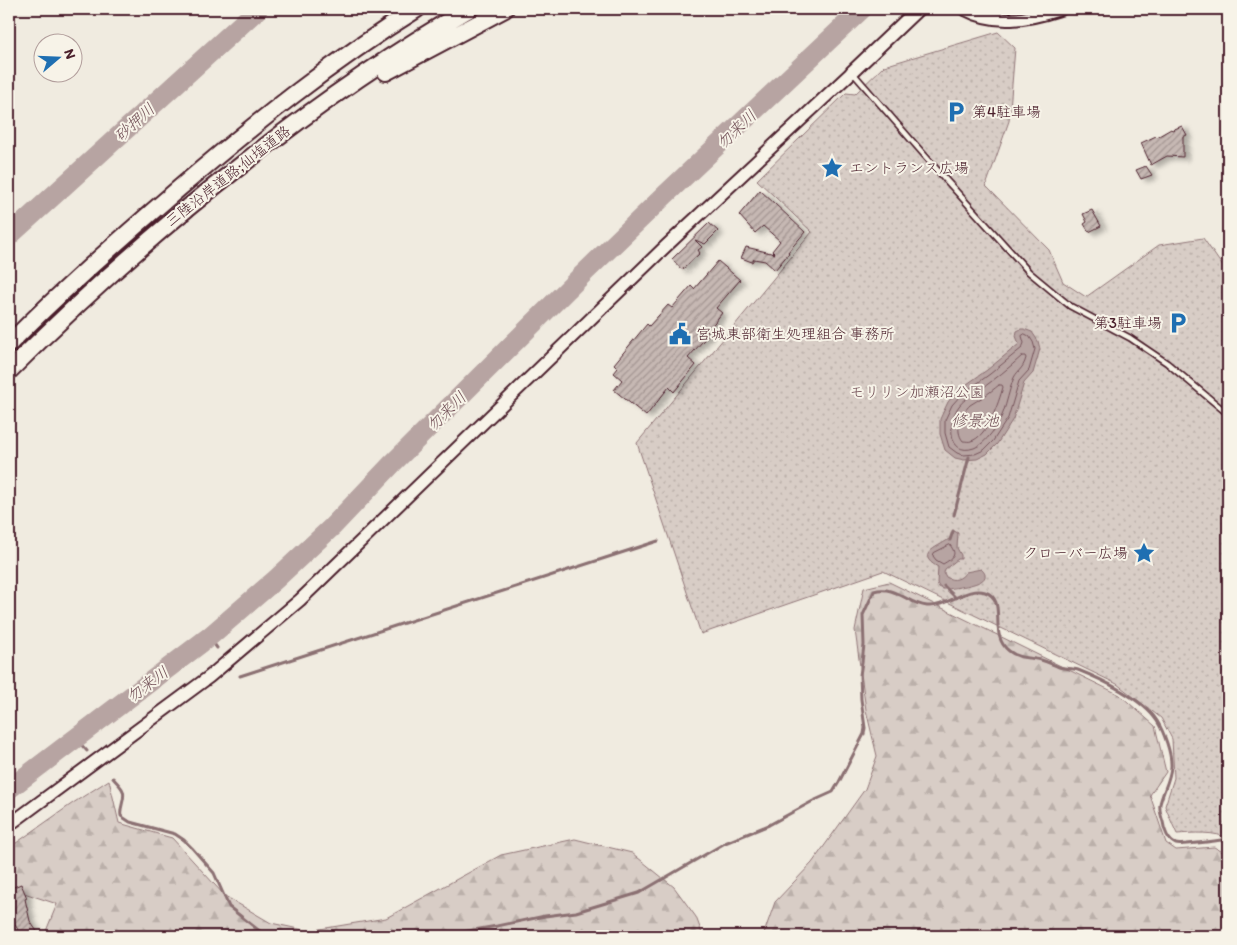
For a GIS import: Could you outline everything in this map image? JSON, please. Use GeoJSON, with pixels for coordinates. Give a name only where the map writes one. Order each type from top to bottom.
{"type":"FeatureCollection","features":[{"type":"Feature","properties":{"kind":"highway"},"geometry":{"type":"LineString","coordinates":[[386,28],[412,9]]}},
{"type":"Feature","properties":{"kind":"highway","name":"三陸沿岸道路;仙塩道路"},"geometry":{"type":"LineString","coordinates":[[9,344],[88,268],[244,134],[316,77],[386,28],[417,9]]}},
{"type":"Feature","properties":{"kind":"highway","name":"三陸沿岸道路;仙塩道路"},"geometry":{"type":"LineString","coordinates":[[9,371],[113,272],[207,191],[339,91],[394,54],[469,9]]}},
{"type":"Feature","properties":{"kind":"highway"},"geometry":{"type":"LineString","coordinates":[[207,191],[346,96],[398,64],[505,9]]}},
{"type":"Feature","properties":{"kind":"main road"},"geometry":{"type":"LineString","coordinates":[[852,72],[918,9]]}},
{"type":"Feature","properties":{"kind":"street"},"geometry":{"type":"LineString","coordinates":[[964,9],[975,15],[999,20],[1016,20],[1060,9]]}},
{"type":"Feature","properties":{"kind":"street"},"geometry":{"type":"LineString","coordinates":[[9,825],[209,677],[300,600],[665,247],[852,72]]}},
{"type":"Feature","properties":{"kind":"lane"},"geometry":{"type":"LineString","coordinates":[[852,72],[1029,272],[1070,306],[1130,338],[1167,363],[1228,414]]}},
{"type":"Feature","properties":{"kind":"green space","name":"モリリン加瀬沼公園"},"geometry":{"type":"Polygon","coordinates":[[[998,32],[1015,48],[1009,121],[986,186],[1049,250],[1063,282],[1086,297],[1159,245],[1203,238],[1228,274],[1228,380],[1224,387],[1228,391],[1228,839],[1211,834],[1177,834],[1165,806],[1174,778],[1172,739],[1161,718],[1117,684],[883,571],[701,634],[637,443],[812,232],[757,180],[846,93],[855,94],[884,66],[998,32]]]}},
{"type":"Feature","properties":{"kind":"green space"},"geometry":{"type":"Polygon","coordinates":[[[889,582],[1120,695],[1155,726],[1166,772],[1150,795],[1166,843],[1176,850],[1214,847],[1228,855],[1228,936],[763,936],[775,902],[812,863],[865,789],[877,756],[866,710],[855,630],[864,588],[889,582]]]}},
{"type":"Feature","properties":{"kind":"green space"},"geometry":{"type":"Polygon","coordinates":[[[109,780],[119,823],[172,838],[225,896],[271,923],[308,931],[386,918],[501,855],[575,839],[632,853],[674,887],[696,917],[703,936],[44,936],[57,904],[9,888],[9,848],[109,780]]]}},
{"type":"Feature","properties":{"kind":"water","name":"修景池"},"geometry":{"type":"Polygon","coordinates":[[[1021,329],[1032,332],[1038,341],[1040,349],[1033,373],[1024,383],[1013,419],[997,444],[987,454],[977,459],[964,460],[955,458],[945,450],[940,434],[940,419],[948,402],[957,391],[1019,344],[1016,336],[1017,331],[1021,329]]]}},
{"type":"Feature","properties":{"kind":"water"},"geometry":{"type":"Polygon","coordinates":[[[954,531],[958,533],[957,548],[961,559],[958,559],[945,569],[946,577],[957,579],[966,572],[981,569],[985,574],[984,578],[974,584],[943,589],[937,583],[938,567],[931,562],[928,554],[950,538],[954,531]]]}},
{"type":"Feature","properties":{"kind":"building"},"geometry":{"type":"Polygon","coordinates":[[[1182,126],[1187,135],[1183,137],[1183,157],[1167,156],[1151,165],[1141,143],[1182,126]]]}},
{"type":"Feature","properties":{"kind":"building"},"geometry":{"type":"Polygon","coordinates":[[[1146,166],[1152,175],[1141,179],[1136,170],[1146,166]]]}},
{"type":"Feature","properties":{"kind":"building"},"geometry":{"type":"Polygon","coordinates":[[[760,190],[805,232],[775,270],[765,261],[754,259],[752,262],[741,258],[746,247],[775,254],[772,251],[780,241],[763,226],[755,233],[739,215],[760,190]]]}},
{"type":"Feature","properties":{"kind":"building"},"geometry":{"type":"Polygon","coordinates":[[[1092,210],[1101,226],[1089,232],[1084,224],[1087,222],[1083,214],[1092,210]]]}},
{"type":"Feature","properties":{"kind":"building"},"geometry":{"type":"Polygon","coordinates":[[[709,223],[718,231],[705,244],[695,240],[702,247],[698,250],[700,253],[682,270],[672,259],[709,223]]]}},
{"type":"Feature","properties":{"kind":"building"},"geometry":{"type":"Polygon","coordinates":[[[718,261],[740,280],[716,308],[722,313],[707,332],[709,334],[688,358],[696,365],[674,392],[669,387],[646,416],[614,390],[622,380],[614,373],[618,368],[614,364],[647,324],[649,326],[668,305],[672,308],[691,286],[694,289],[718,261]]]}},
{"type":"Feature","properties":{"kind":"building"},"geometry":{"type":"Polygon","coordinates":[[[21,884],[27,898],[25,899],[30,921],[40,936],[21,936],[11,917],[9,917],[9,889],[21,884]]]}},
{"type":"Feature","properties":{"kind":"waterway","name":"砂押川"},"geometry":{"type":"LineString","coordinates":[[9,236],[258,9]]}},
{"type":"Feature","properties":{"kind":"waterway","name":"勿来川"},"geometry":{"type":"LineString","coordinates":[[9,789],[209,637],[275,580],[332,527],[393,463],[581,276],[862,9]]}},
{"type":"Feature","properties":{"kind":"waterway"},"geometry":{"type":"LineString","coordinates":[[954,515],[969,457]]}},
{"type":"Feature","properties":{"kind":"waterway"},"geometry":{"type":"LineString","coordinates":[[950,540],[953,531]]}},
{"type":"Feature","properties":{"kind":"waterway"},"geometry":{"type":"LineString","coordinates":[[240,676],[658,541]]}},
{"type":"Feature","properties":{"kind":"waterway"},"geometry":{"type":"LineString","coordinates":[[944,586],[956,598]]}},
{"type":"Feature","properties":{"kind":"waterway"},"geometry":{"type":"LineString","coordinates":[[300,936],[347,932],[445,935],[576,912],[639,893],[725,843],[769,825],[833,792],[864,734],[860,675],[864,645],[863,615],[874,591],[882,590],[895,593],[920,605],[927,606],[942,604],[971,592],[985,592],[992,596],[996,602],[999,636],[1003,644],[1013,654],[1041,660],[1061,668],[1078,670],[1109,684],[1142,705],[1157,721],[1169,750],[1170,772],[1160,806],[1164,828],[1169,838],[1173,843],[1177,844],[1221,840],[1228,845]]}},
{"type":"Feature","properties":{"kind":"waterway"},"geometry":{"type":"LineString","coordinates":[[209,637],[217,648]]}},
{"type":"Feature","properties":{"kind":"waterway"},"geometry":{"type":"LineString","coordinates":[[75,738],[87,751]]}},
{"type":"Feature","properties":{"kind":"waterway"},"geometry":{"type":"LineString","coordinates":[[113,778],[124,794],[121,816],[130,822],[175,834],[184,840],[214,873],[229,907],[266,936]]}},
{"type":"Feature","properties":{"kind":"place","name":"第4駐車場"},"geometry":{"type":"Point","coordinates":[956,112]}},
{"type":"Feature","properties":{"kind":"place","name":"エントランス広場"},"geometry":{"type":"Point","coordinates":[832,168]}},
{"type":"Feature","properties":{"kind":"place","name":"第3駐車場"},"geometry":{"type":"Point","coordinates":[1178,323]}},
{"type":"Feature","properties":{"kind":"place","name":"宮城東部衛生処理組合 事務所"},"geometry":{"type":"Point","coordinates":[680,334]}},
{"type":"Feature","properties":{"kind":"place","name":"クローバー広場"},"geometry":{"type":"Point","coordinates":[1144,553]}}]}
